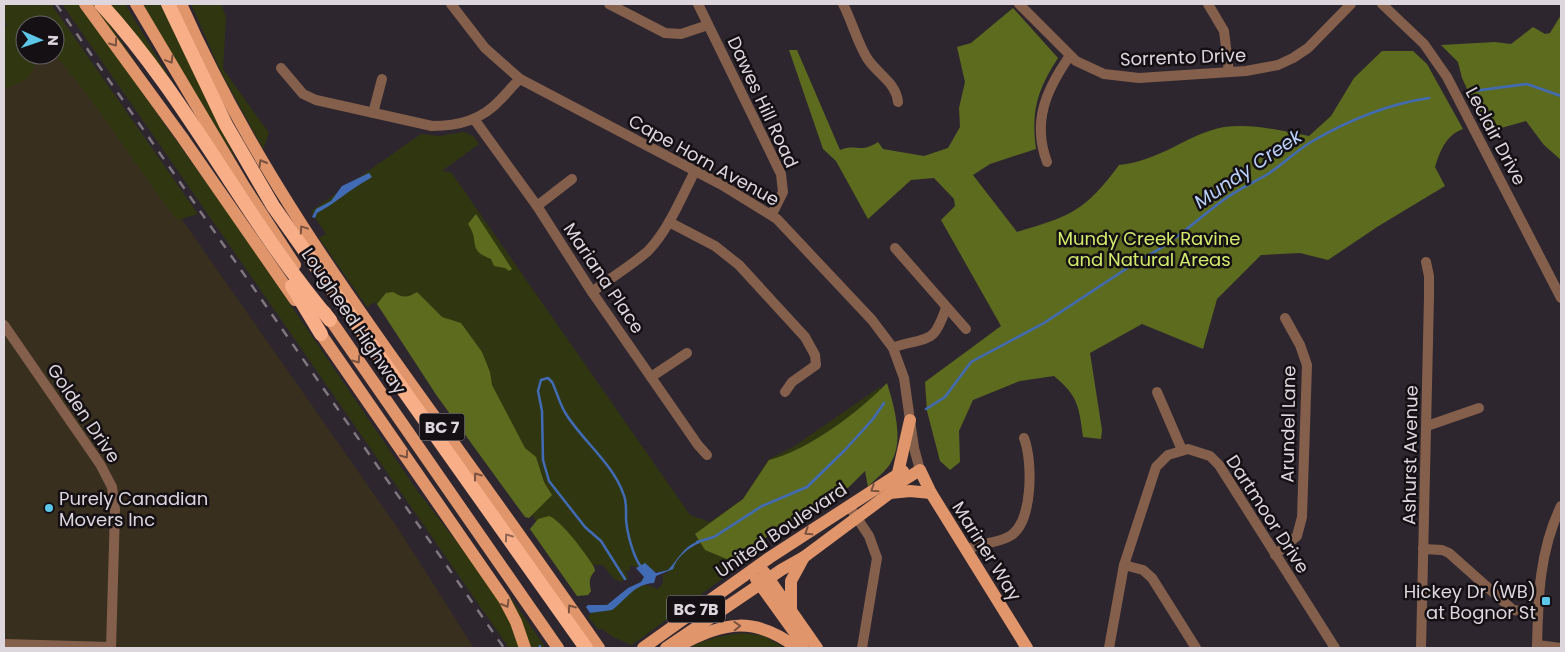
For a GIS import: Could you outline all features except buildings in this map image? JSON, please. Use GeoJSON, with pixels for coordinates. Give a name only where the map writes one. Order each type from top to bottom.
{"type":"FeatureCollection","features":[{"type":"Feature","properties":{"kind":"highway"},"geometry":{"type":"LineString","coordinates":[[101,4],[122,27],[166,86],[291,271],[330,320]]}},
{"type":"Feature","properties":{"kind":"highway"},"geometry":{"type":"LineString","coordinates":[[168,4],[226,125],[273,206],[586,648]]}},
{"type":"Feature","properties":{"kind":"highway"},"geometry":{"type":"LineString","coordinates":[[122,27],[321,334]]}},
{"type":"Feature","properties":{"kind":"main road"},"geometry":{"type":"LineString","coordinates":[[85,4],[321,334],[504,599],[516,622],[525,648]]}},
{"type":"Feature","properties":{"kind":"main road","name":"Lougheed Highway"},"geometry":{"type":"LineString","coordinates":[[136,4],[244,186],[330,320],[558,648]]}},
{"type":"Feature","properties":{"kind":"main road","name":"Lougheed Highway"},"geometry":{"type":"LineString","coordinates":[[181,4],[238,121],[292,212],[384,346],[599,648]]}},
{"type":"Feature","properties":{"kind":"main road"},"geometry":{"type":"LineString","coordinates":[[898,473],[910,420]]}},
{"type":"Feature","properties":{"kind":"main road","name":"United Boulevard"},"geometry":{"type":"LineString","coordinates":[[643,648],[755,568],[898,473],[919,467]]}},
{"type":"Feature","properties":{"kind":"main road","name":"United Boulevard"},"geometry":{"type":"LineString","coordinates":[[666,648],[764,581],[804,557],[890,493],[896,485],[919,467]]}},
{"type":"Feature","properties":{"kind":"main road","name":"Mariner Way"},"geometry":{"type":"LineString","coordinates":[[919,467],[931,493],[1027,648]]}},
{"type":"Feature","properties":{"kind":"main road"},"geometry":{"type":"LineString","coordinates":[[890,493],[910,491],[931,493]]}},
{"type":"Feature","properties":{"kind":"main road"},"geometry":{"type":"LineString","coordinates":[[791,610],[792,579],[804,557]]}},
{"type":"Feature","properties":{"kind":"main road"},"geometry":{"type":"LineString","coordinates":[[755,568],[800,640],[803,648]]}},
{"type":"Feature","properties":{"kind":"main road"},"geometry":{"type":"LineString","coordinates":[[764,581],[791,610],[817,648]]}},
{"type":"Feature","properties":{"kind":"main road"},"geometry":{"type":"LineString","coordinates":[[675,648],[707,632],[738,625],[772,632],[796,648]]}},
{"type":"Feature","properties":{"kind":"street","name":"Cape Horn Avenue"},"geometry":{"type":"LineString","coordinates":[[451,4],[486,48],[520,79],[695,171],[772,214],[872,320],[893,348],[903,374],[919,467]]}},
{"type":"Feature","properties":{"kind":"street"},"geometry":{"type":"LineString","coordinates":[[608,4],[665,33],[680,34],[708,25]]}},
{"type":"Feature","properties":{"kind":"street","name":"Dawes Hill Road"},"geometry":{"type":"LineString","coordinates":[[698,4],[781,174],[783,192],[772,214]]}},
{"type":"Feature","properties":{"kind":"street"},"geometry":{"type":"LineString","coordinates":[[843,4],[866,56],[875,70],[897,91],[898,102]]}},
{"type":"Feature","properties":{"kind":"street","name":"Sorrento Drive"},"geometry":{"type":"LineString","coordinates":[[1019,4],[1070,57],[1096,71],[1122,78],[1269,68],[1293,58],[1308,48],[1351,4]]}},
{"type":"Feature","properties":{"kind":"street"},"geometry":{"type":"LineString","coordinates":[[1208,4],[1224,31],[1229,72]]}},
{"type":"Feature","properties":{"kind":"street","name":"Leclair Drive"},"geometry":{"type":"LineString","coordinates":[[1382,4],[1424,44],[1447,77],[1561,298]]}},
{"type":"Feature","properties":{"kind":"street"},"geometry":{"type":"LineString","coordinates":[[1047,162],[1040,132],[1044,103],[1054,78],[1070,57]]}},
{"type":"Feature","properties":{"kind":"street"},"geometry":{"type":"LineString","coordinates":[[281,68],[303,94],[316,100],[432,126],[451,126],[474,119],[500,101],[520,79]]}},
{"type":"Feature","properties":{"kind":"street"},"geometry":{"type":"LineString","coordinates":[[373,113],[382,79]]}},
{"type":"Feature","properties":{"kind":"street","name":"Mariana Place"},"geometry":{"type":"LineString","coordinates":[[474,119],[537,206],[592,292],[698,445],[707,454]]}},
{"type":"Feature","properties":{"kind":"street"},"geometry":{"type":"LineString","coordinates":[[592,292],[647,251],[669,222],[695,171]]}},
{"type":"Feature","properties":{"kind":"street"},"geometry":{"type":"LineString","coordinates":[[537,206],[572,179]]}},
{"type":"Feature","properties":{"kind":"street"},"geometry":{"type":"LineString","coordinates":[[669,222],[715,246],[732,258],[797,328],[812,347],[816,365],[792,382],[785,392]]}},
{"type":"Feature","properties":{"kind":"street"},"geometry":{"type":"LineString","coordinates":[[895,248],[966,329]]}},
{"type":"Feature","properties":{"kind":"street","name":"Ashurst Avenue"},"geometry":{"type":"LineString","coordinates":[[1421,648],[1430,297],[1426,262]]}},
{"type":"Feature","properties":{"kind":"street"},"geometry":{"type":"LineString","coordinates":[[893,348],[906,342],[931,336],[946,308]]}},
{"type":"Feature","properties":{"kind":"street","name":"Arundel Lane"},"geometry":{"type":"LineString","coordinates":[[1275,555],[1297,536],[1302,518],[1308,365],[1300,345],[1285,318]]}},
{"type":"Feature","properties":{"kind":"street","name":"Golden Drive"},"geometry":{"type":"LineString","coordinates":[[4,325],[100,464],[112,487],[115,510],[111,648]]}},
{"type":"Feature","properties":{"kind":"street"},"geometry":{"type":"LineString","coordinates":[[652,377],[687,353]]}},
{"type":"Feature","properties":{"kind":"street"},"geometry":{"type":"LineString","coordinates":[[1109,648],[1124,565],[1156,467],[1168,455],[1182,450],[1157,392]]}},
{"type":"Feature","properties":{"kind":"street"},"geometry":{"type":"LineString","coordinates":[[1427,426],[1479,408]]}},
{"type":"Feature","properties":{"kind":"street"},"geometry":{"type":"LineString","coordinates":[[966,550],[976,544],[1007,538],[1021,525],[1025,514],[1030,467],[1024,438]]}},
{"type":"Feature","properties":{"kind":"street","name":"Dartmoor Drive"},"geometry":{"type":"LineString","coordinates":[[1182,450],[1200,451],[1214,460],[1335,648]]}},
{"type":"Feature","properties":{"kind":"street"},"geometry":{"type":"LineString","coordinates":[[849,506],[873,542],[877,558],[862,648]]}},
{"type":"Feature","properties":{"kind":"street"},"geometry":{"type":"LineString","coordinates":[[1561,506],[1551,530],[1543,558],[1537,646],[1561,648]]}},
{"type":"Feature","properties":{"kind":"street"},"geometry":{"type":"LineString","coordinates":[[1424,549],[1442,550],[1449,553],[1513,610],[1538,613]]}},
{"type":"Feature","properties":{"kind":"street"},"geometry":{"type":"LineString","coordinates":[[1124,565],[1143,570],[1152,578],[1196,648]]}},
{"type":"Feature","properties":{"kind":"street"},"geometry":{"type":"LineString","coordinates":[[4,644],[111,648]]}},
{"type":"Feature","properties":{"kind":"shaded area"},"geometry":{"type":"Polygon","coordinates":[[[4,23],[15,40],[15,65],[65,65],[65,60],[132,148],[399,530],[474,648],[4,648],[4,23]]]}},
{"type":"Feature","properties":{"kind":"green space"},"geometry":{"type":"Polygon","coordinates":[[[4,4],[51,4],[59,15],[15,15],[15,65],[34,65],[27,78],[4,89],[4,27],[7,25],[4,20],[4,4]]]}},
{"type":"Feature","properties":{"kind":"green space"},"geometry":{"type":"Polygon","coordinates":[[[62,4],[79,4],[237,226],[416,489],[474,564],[511,598],[546,648],[509,648],[62,4]]]}},
{"type":"Feature","properties":{"kind":"green space"},"geometry":{"type":"Polygon","coordinates":[[[91,4],[125,4],[198,125],[124,19],[112,28],[191,144],[91,4]]]}},
{"type":"Feature","properties":{"kind":"green space"},"geometry":{"type":"Polygon","coordinates":[[[142,4],[160,4],[235,157],[234,157],[142,4]]]}},
{"type":"Feature","properties":{"kind":"green space"},"geometry":{"type":"Polygon","coordinates":[[[191,4],[221,4],[226,17],[223,69],[269,133],[263,149],[220,70],[191,4]]]}},
{"type":"Feature","properties":{"kind":"green space","name":"Mundy Creek Ravine and Natural Areas"},"geometry":{"type":"Polygon","coordinates":[[[1013,8],[1058,58],[1045,80],[1037,101],[1034,123],[1036,149],[990,164],[973,175],[1017,232],[1051,221],[1076,210],[1096,193],[1119,165],[1134,163],[1148,158],[1211,130],[1224,127],[1246,126],[1309,136],[1331,116],[1354,78],[1382,51],[1413,51],[1427,64],[1463,129],[1448,139],[1435,167],[1445,186],[1377,227],[1328,260],[1300,253],[1261,255],[1217,299],[1203,349],[1142,324],[1090,353],[1102,430],[1101,439],[1083,437],[1076,402],[1068,390],[1054,376],[1020,381],[973,400],[959,431],[960,462],[950,470],[940,461],[927,411],[925,382],[1001,326],[941,220],[955,206],[954,199],[934,178],[911,180],[868,219],[836,161],[823,149],[789,50],[797,50],[840,150],[851,147],[863,148],[878,142],[883,149],[924,156],[948,148],[960,127],[959,108],[965,82],[957,47],[971,43],[1013,8]]]}},
{"type":"Feature","properties":{"kind":"green space"},"geometry":{"type":"Polygon","coordinates":[[[1561,15],[1561,160],[1544,145],[1526,121],[1487,132],[1462,78],[1458,62],[1441,45],[1495,42],[1511,44],[1533,27],[1545,34],[1550,33],[1561,15]]]}},
{"type":"Feature","properties":{"kind":"green space"},"geometry":{"type":"Polygon","coordinates":[[[65,24],[198,214],[177,220],[63,65],[65,65],[65,24]]]}},
{"type":"Feature","properties":{"kind":"green space"},"geometry":{"type":"Polygon","coordinates":[[[464,132],[473,136],[479,144],[442,171],[451,172],[690,515],[710,522],[743,499],[769,459],[793,447],[880,387],[887,415],[706,550],[729,560],[730,573],[632,645],[613,637],[602,629],[598,629],[588,617],[592,611],[612,608],[630,591],[636,588],[644,585],[658,589],[663,583],[663,574],[667,573],[671,567],[661,572],[656,572],[630,566],[630,571],[626,570],[628,578],[621,582],[614,579],[603,565],[566,564],[454,403],[375,302],[367,307],[319,238],[326,234],[311,211],[421,134],[439,136],[464,132]]]}},
{"type":"Feature","properties":{"kind":"green space"},"geometry":{"type":"Polygon","coordinates":[[[476,214],[512,269],[509,271],[505,268],[494,266],[491,259],[476,249],[474,236],[468,224],[476,214]]]}},
{"type":"Feature","properties":{"kind":"green space"},"geometry":{"type":"Polygon","coordinates":[[[393,292],[405,296],[417,292],[442,317],[461,323],[482,352],[490,372],[492,385],[525,448],[536,457],[544,482],[552,495],[529,518],[525,517],[437,396],[377,304],[386,293],[393,292]]]}},
{"type":"Feature","properties":{"kind":"green space"},"geometry":{"type":"Polygon","coordinates":[[[887,383],[897,424],[897,445],[890,464],[868,487],[865,471],[849,487],[729,560],[705,550],[695,534],[743,499],[769,460],[800,448],[832,429],[862,406],[887,383]]]}},
{"type":"Feature","properties":{"kind":"green space"},"geometry":{"type":"Polygon","coordinates":[[[549,516],[567,531],[594,567],[595,571],[590,580],[591,591],[588,595],[577,596],[530,529],[538,519],[549,516]]]}},
{"type":"Feature","properties":{"kind":"green space"},"geometry":{"type":"Polygon","coordinates":[[[743,633],[764,636],[785,648],[689,648],[716,638],[743,633]]]}},
{"type":"Feature","properties":{"kind":"water"},"geometry":{"type":"Polygon","coordinates":[[[369,173],[372,177],[317,213],[315,218],[312,217],[316,209],[331,201],[342,186],[369,173]]]}},
{"type":"Feature","properties":{"kind":"water"},"geometry":{"type":"Polygon","coordinates":[[[699,541],[700,543],[687,550],[680,557],[673,569],[656,576],[654,583],[636,589],[612,610],[590,613],[586,607],[588,605],[607,605],[628,588],[641,582],[644,577],[636,568],[645,563],[656,573],[668,570],[689,546],[699,541]]]}},
{"type":"Feature","properties":{"kind":"waterway","name":"Mundy Creek"},"geometry":{"type":"LineString","coordinates":[[1473,91],[1527,84],[1561,96]]}},
{"type":"Feature","properties":{"kind":"waterway","name":"Mundy Creek"},"geometry":{"type":"LineString","coordinates":[[926,409],[945,397],[971,362],[1044,323],[1160,248],[1227,197],[1268,174],[1311,142],[1368,114],[1398,104],[1429,98]]}},
{"type":"Feature","properties":{"kind":"waterway"},"geometry":{"type":"LineString","coordinates":[[625,579],[601,541],[585,527],[549,481],[543,460],[542,411],[538,391],[541,380],[548,378],[552,382],[566,414],[605,462],[618,482],[625,499],[629,537],[635,557],[641,567]]}},
{"type":"Feature","properties":{"kind":"waterway","name":"Mundy Creek"},"geometry":{"type":"LineString","coordinates":[[697,542],[714,537],[762,506],[807,487],[845,450],[873,419],[884,403]]}},
{"type":"Feature","properties":{"kind":"railway"},"geometry":{"type":"LineString","coordinates":[[56,4],[504,648]]}},
{"type":"Feature","properties":{"kind":"place","name":"Purely Canadian Movers Inc"},"geometry":{"type":"Point","coordinates":[49,508]}},
{"type":"Feature","properties":{"kind":"place","name":"Hickey Dr (WB) at Bognor St"},"geometry":{"type":"Point","coordinates":[1546,601]}}]}
